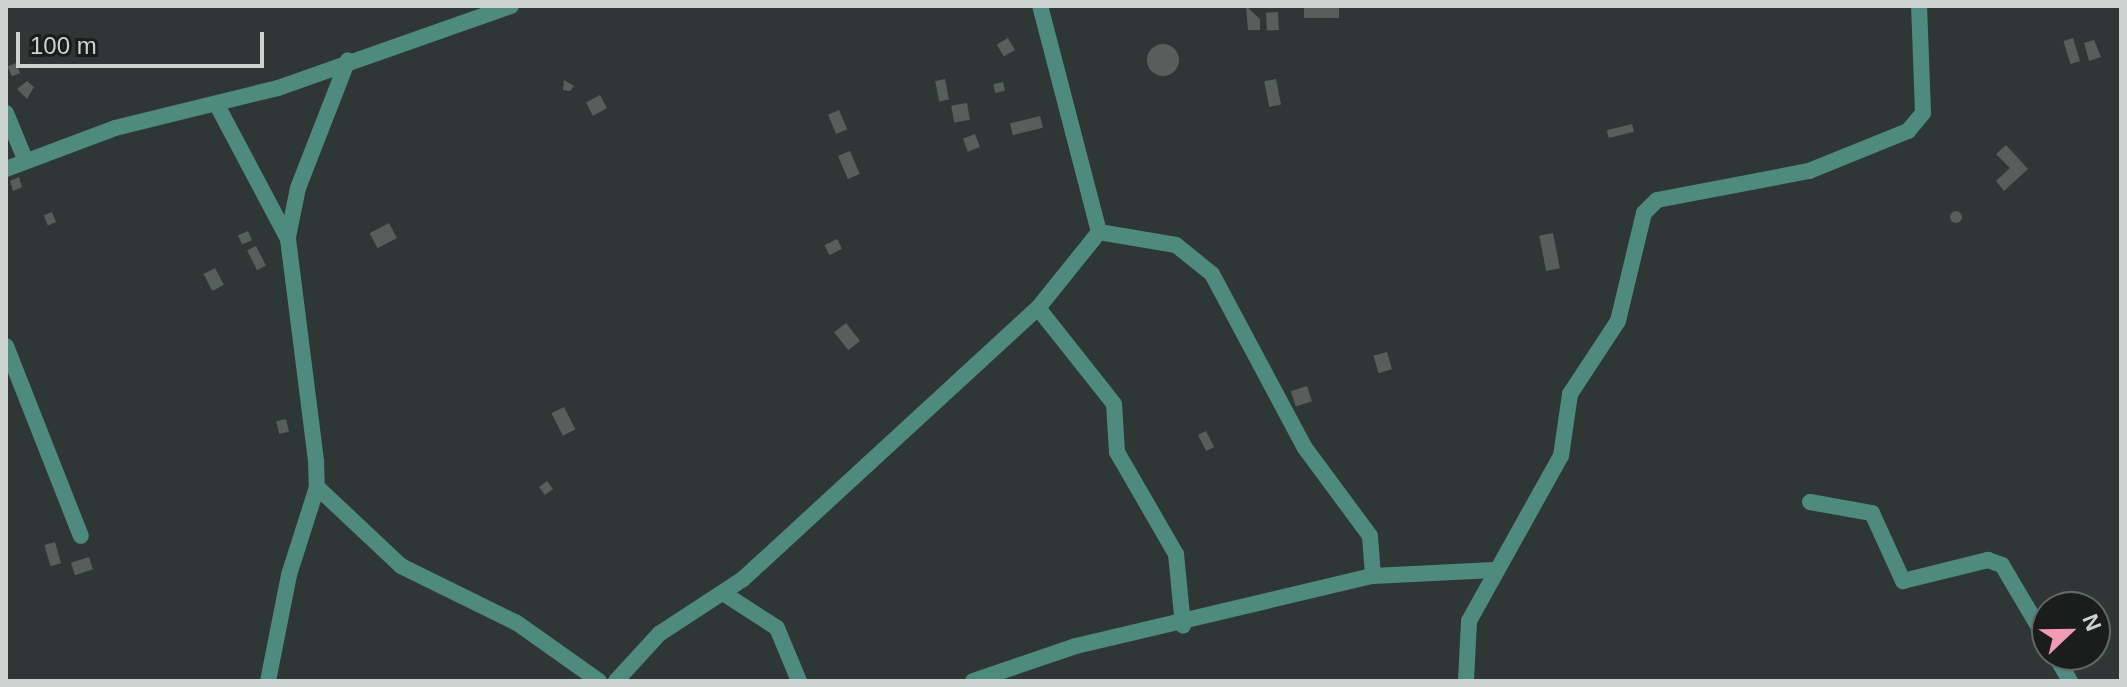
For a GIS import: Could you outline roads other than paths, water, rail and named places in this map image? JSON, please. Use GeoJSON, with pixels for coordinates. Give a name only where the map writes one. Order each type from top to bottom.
{"type":"FeatureCollection","features":[{"type":"Feature","properties":{"kind":"street"},"geometry":{"type":"LineString","coordinates":[[6,169],[25,159],[217,105],[511,6]]}},
{"type":"Feature","properties":{"kind":"street"},"geometry":{"type":"LineString","coordinates":[[1040,6],[1099,232]]}},
{"type":"Feature","properties":{"kind":"street"},"geometry":{"type":"LineString","coordinates":[[1466,681],[1464,639],[1494,570],[1561,456],[1570,394],[1618,321],[1644,213],[1657,200],[1809,171],[1908,131],[1923,113],[1919,6]]}},
{"type":"Feature","properties":{"kind":"street"},"geometry":{"type":"LineString","coordinates":[[268,681],[289,575],[317,487],[288,239],[298,188],[348,60]]}},
{"type":"Feature","properties":{"kind":"street"},"geometry":{"type":"LineString","coordinates":[[217,105],[288,239]]}},
{"type":"Feature","properties":{"kind":"street"},"geometry":{"type":"LineString","coordinates":[[6,113],[25,159]]}},
{"type":"Feature","properties":{"kind":"street"},"geometry":{"type":"LineString","coordinates":[[616,681],[659,634],[723,593],[1038,308],[1099,232]]}},
{"type":"Feature","properties":{"kind":"street"},"geometry":{"type":"LineString","coordinates":[[1099,232],[1176,245],[1212,274],[1305,448],[1370,536],[1373,576]]}},
{"type":"Feature","properties":{"kind":"street"},"geometry":{"type":"LineString","coordinates":[[1038,308],[1114,404],[1117,452],[1176,554],[1183,626]]}},
{"type":"Feature","properties":{"kind":"street"},"geometry":{"type":"LineString","coordinates":[[6,346],[81,536]]}},
{"type":"Feature","properties":{"kind":"street"},"geometry":{"type":"LineString","coordinates":[[317,487],[401,566],[517,623],[599,681]]}},
{"type":"Feature","properties":{"kind":"street"},"geometry":{"type":"LineString","coordinates":[[1810,502],[1872,513],[1903,581],[1988,560],[2002,565],[2031,614]]}},
{"type":"Feature","properties":{"kind":"street"},"geometry":{"type":"LineString","coordinates":[[973,681],[1076,646],[1183,626],[1373,576],[1494,570]]}},
{"type":"Feature","properties":{"kind":"street"},"geometry":{"type":"LineString","coordinates":[[723,593],[777,628],[799,681]]}}]}
